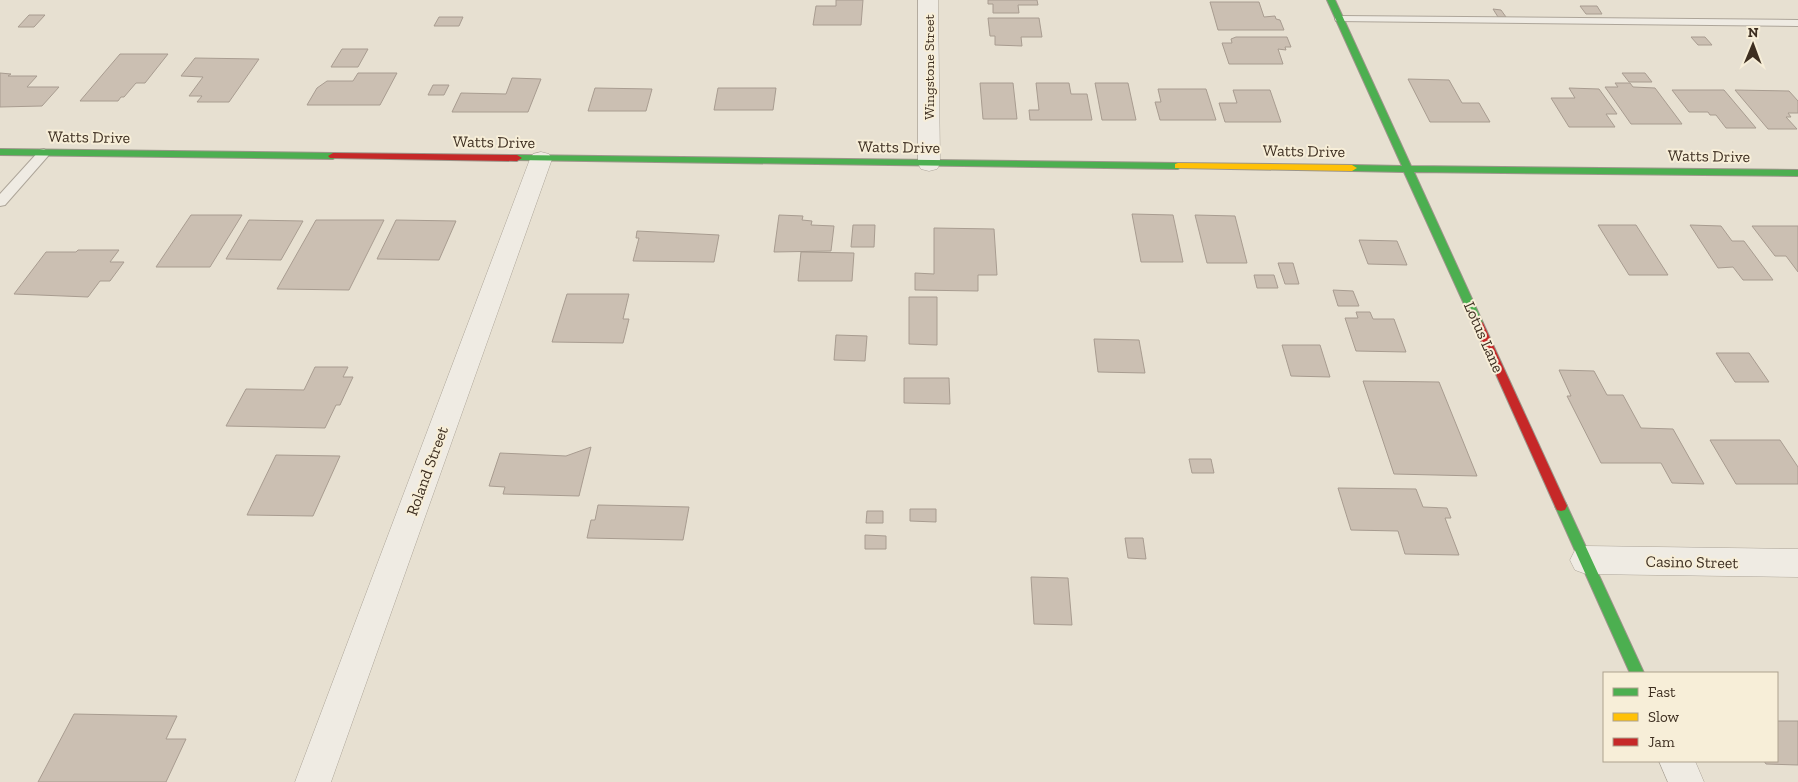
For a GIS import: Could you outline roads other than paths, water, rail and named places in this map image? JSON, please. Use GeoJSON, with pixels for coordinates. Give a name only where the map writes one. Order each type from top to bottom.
{"type":"FeatureCollection","features":[{"type":"Feature","properties":{"kind":"street","name":"Wingstone Street"},"geometry":{"type":"LineString","coordinates":[[928,0],[929,164]]}},
{"type":"Feature","properties":{"kind":"street","name":"Lotus Lane"},"geometry":{"type":"LineString","coordinates":[[1331,0],[1637,672]]}},
{"type":"Feature","properties":{"kind":"street","name":"Watts Drive"},"geometry":{"type":"LineString","coordinates":[[0,152],[1798,173]]}},
{"type":"Feature","properties":{"kind":"street","name":"Roland Street"},"geometry":{"type":"LineString","coordinates":[[313,782],[541,159]]}},
{"type":"Feature","properties":{"kind":"street","name":"Casino Street"},"geometry":{"type":"LineString","coordinates":[[1586,560],[1798,563]]}},
{"type":"Feature","properties":{"kind":"street"},"geometry":{"type":"LineString","coordinates":[[1677,762],[1686,782]]}},
{"type":"Feature","properties":{"kind":"lane"},"geometry":{"type":"LineString","coordinates":[[1340,19],[1798,23]]}},
{"type":"Feature","properties":{"kind":"lane"},"geometry":{"type":"LineString","coordinates":[[0,202],[44,153]]}}]}
